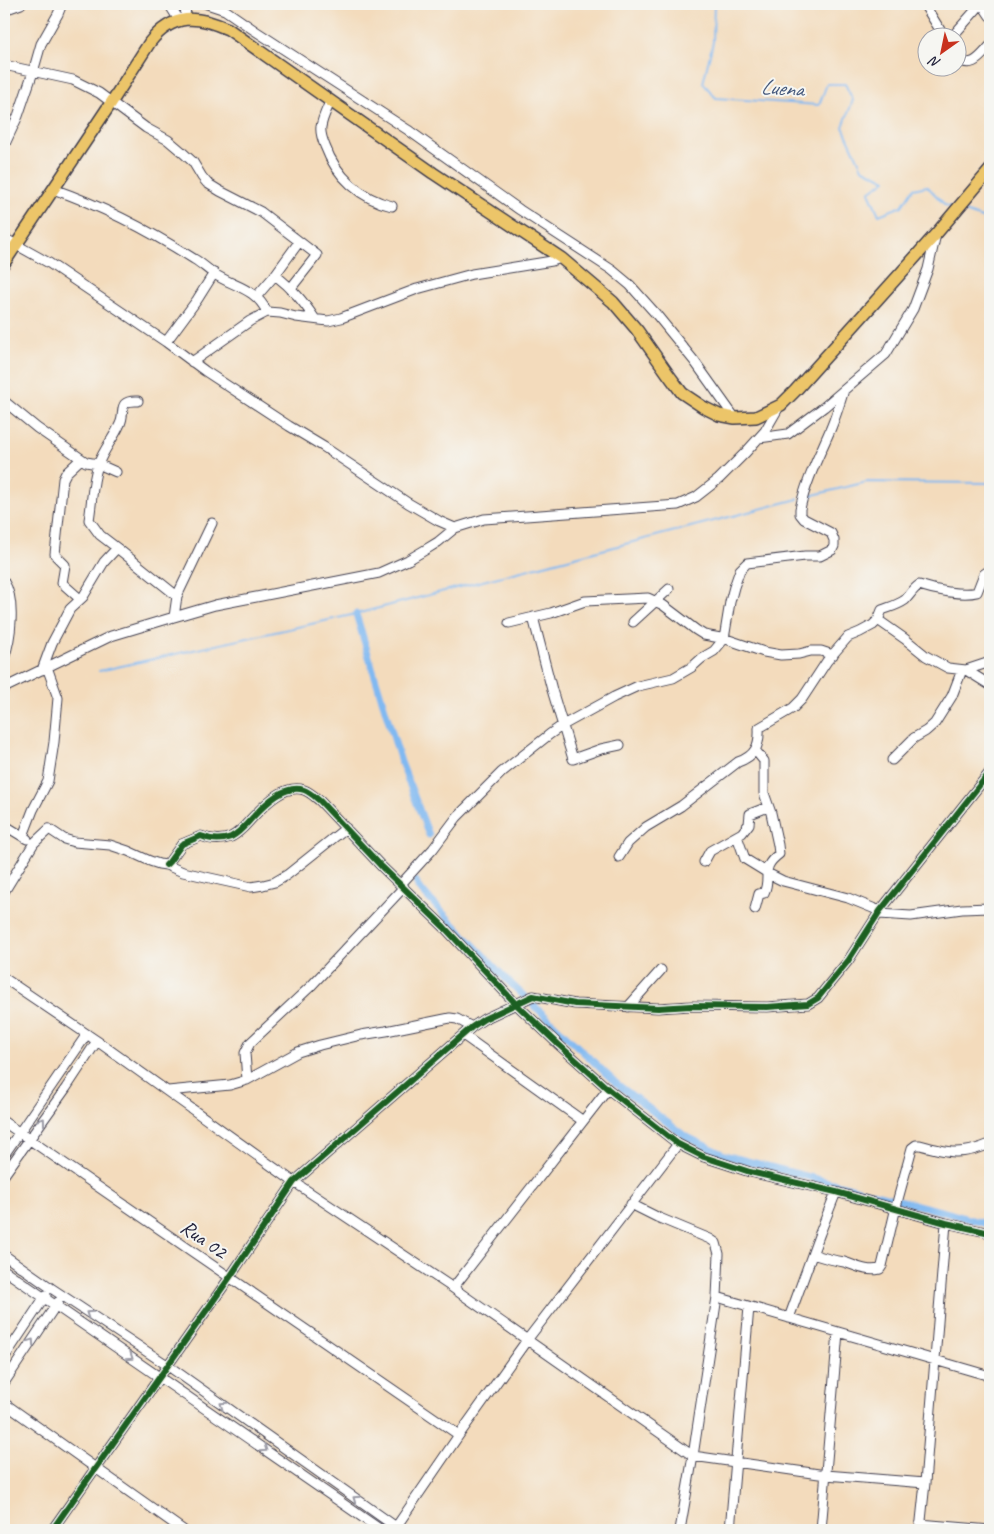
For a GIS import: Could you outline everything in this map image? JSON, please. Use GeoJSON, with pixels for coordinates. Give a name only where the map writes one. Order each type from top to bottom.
{"type":"FeatureCollection","features":[{"type":"Feature","properties":{"kind":"main road"},"geometry":{"type":"LineString","coordinates":[[4,263],[157,34],[182,19],[200,19],[228,29],[433,173],[561,258],[613,302],[637,330],[682,393],[703,408],[719,415],[735,418],[756,418],[780,405],[990,170]]}},
{"type":"Feature","properties":{"kind":"street"},"geometry":{"type":"LineString","coordinates":[[4,10],[21,4]]}},
{"type":"Feature","properties":{"kind":"street"},"geometry":{"type":"LineString","coordinates":[[4,146],[18,116],[41,44],[62,4]]}},
{"type":"Feature","properties":{"kind":"street"},"geometry":{"type":"LineString","coordinates":[[170,4],[182,19]]}},
{"type":"Feature","properties":{"kind":"street"},"geometry":{"type":"LineString","coordinates":[[182,19],[186,4]]}},
{"type":"Feature","properties":{"kind":"street"},"geometry":{"type":"LineString","coordinates":[[207,4],[226,10],[408,130],[520,210],[612,270],[630,285],[656,314],[695,362],[735,418]]}},
{"type":"Feature","properties":{"kind":"street"},"geometry":{"type":"LineString","coordinates":[[924,4],[939,28]]}},
{"type":"Feature","properties":{"kind":"street"},"geometry":{"type":"LineString","coordinates":[[960,28],[982,4],[990,16]]}},
{"type":"Feature","properties":{"kind":"street"},"geometry":{"type":"LineString","coordinates":[[966,63],[975,62],[990,46]]}},
{"type":"Feature","properties":{"kind":"street"},"geometry":{"type":"LineString","coordinates":[[4,65],[73,80],[99,93],[175,146],[193,162],[207,183],[261,212],[317,255],[291,288]]}},
{"type":"Feature","properties":{"kind":"street"},"geometry":{"type":"LineString","coordinates":[[330,102],[321,128],[323,141],[330,159],[354,188],[372,200],[392,206]]}},
{"type":"Feature","properties":{"kind":"street"},"geometry":{"type":"LineString","coordinates":[[53,188],[93,204],[163,240],[214,273],[246,289],[256,296],[267,312]]}},
{"type":"Feature","properties":{"kind":"street"},"geometry":{"type":"LineString","coordinates":[[759,438],[788,434],[824,407],[886,354],[913,309],[928,269],[938,230]]}},
{"type":"Feature","properties":{"kind":"street"},"geometry":{"type":"LineString","coordinates":[[4,238],[48,263],[166,342],[192,362],[408,502],[439,521],[455,528]]}},
{"type":"Feature","properties":{"kind":"street"},"geometry":{"type":"LineString","coordinates":[[256,296],[275,275],[298,242]]}},
{"type":"Feature","properties":{"kind":"street"},"geometry":{"type":"LineString","coordinates":[[192,362],[250,321],[267,312],[328,321],[341,318],[417,289],[472,274],[561,258]]}},
{"type":"Feature","properties":{"kind":"street"},"geometry":{"type":"LineString","coordinates":[[166,342],[194,306],[214,273]]}},
{"type":"Feature","properties":{"kind":"street"},"geometry":{"type":"LineString","coordinates":[[275,275],[304,301],[315,320]]}},
{"type":"Feature","properties":{"kind":"street"},"geometry":{"type":"LineString","coordinates":[[247,1080],[245,1053],[250,1043],[311,986],[403,886],[457,817],[490,784],[524,754],[563,725],[638,686],[673,678],[692,668],[702,658],[714,651],[724,639],[734,587],[740,570],[747,563],[820,556],[832,550],[834,540],[831,533],[804,518],[800,514],[800,509],[810,476],[832,426],[844,390]]}},
{"type":"Feature","properties":{"kind":"street"},"geometry":{"type":"LineString","coordinates":[[4,401],[37,428],[81,459],[116,472]]}},
{"type":"Feature","properties":{"kind":"street"},"geometry":{"type":"LineString","coordinates":[[138,401],[131,401],[124,405],[121,424],[103,452],[98,464],[89,520],[100,535],[177,596]]}},
{"type":"Feature","properties":{"kind":"street"},"geometry":{"type":"LineString","coordinates":[[4,688],[111,636],[216,605],[379,573],[425,550],[455,528],[484,519],[678,505],[696,497],[719,479],[765,431],[780,405]]}},
{"type":"Feature","properties":{"kind":"street"},"geometry":{"type":"LineString","coordinates":[[80,599],[62,583],[66,565],[55,554],[63,479],[66,473],[81,459]]}},
{"type":"Feature","properties":{"kind":"street"},"geometry":{"type":"LineString","coordinates":[[174,617],[177,596],[212,523]]}},
{"type":"Feature","properties":{"kind":"street"},"geometry":{"type":"LineString","coordinates":[[22,836],[32,810],[48,781],[54,742],[58,698],[44,668],[62,622],[70,609],[87,591],[104,562],[117,548]]}},
{"type":"Feature","properties":{"kind":"street"},"geometry":{"type":"LineString","coordinates":[[619,857],[628,843],[646,827],[681,806],[755,750],[760,741],[759,728],[793,708],[802,699],[848,637],[860,632],[878,620],[882,610],[899,604],[915,588],[920,586],[940,591],[977,592],[984,574],[990,570]]}},
{"type":"Feature","properties":{"kind":"street"},"geometry":{"type":"LineString","coordinates":[[4,582],[9,596],[11,617],[10,633],[4,658]]}},
{"type":"Feature","properties":{"kind":"street"},"geometry":{"type":"LineString","coordinates":[[633,622],[669,589]]}},
{"type":"Feature","properties":{"kind":"street"},"geometry":{"type":"LineString","coordinates":[[509,623],[593,600],[648,598],[656,601],[704,635],[781,655],[820,651],[833,655]]}},
{"type":"Feature","properties":{"kind":"street"},"geometry":{"type":"LineString","coordinates":[[533,617],[552,690],[574,760],[601,749],[620,745]]}},
{"type":"Feature","properties":{"kind":"street"},"geometry":{"type":"LineString","coordinates":[[878,620],[906,639],[926,656],[948,668],[964,670],[990,685]]}},
{"type":"Feature","properties":{"kind":"street"},"geometry":{"type":"LineString","coordinates":[[892,760],[914,738],[926,731],[934,723],[952,696],[964,670],[990,662]]}},
{"type":"Feature","properties":{"kind":"street"},"geometry":{"type":"LineString","coordinates":[[755,750],[764,761],[764,793],[779,854],[768,865],[766,872],[767,886],[764,893],[759,894],[755,909]]}},
{"type":"Feature","properties":{"kind":"street"},"geometry":{"type":"LineString","coordinates":[[52,1530],[230,1277],[294,1182],[463,1034],[484,1019],[533,996],[575,1004],[628,1006],[767,1007],[808,1004],[818,998],[830,984],[880,912],[990,772]]}},
{"type":"Feature","properties":{"kind":"street"},"geometry":{"type":"LineString","coordinates":[[166,865],[182,844],[201,836],[217,840],[232,836],[238,833],[276,796],[285,791],[304,790],[311,794],[346,828],[516,1004],[608,1089],[678,1144],[704,1157],[750,1172],[836,1192],[946,1223],[990,1233]]}},
{"type":"Feature","properties":{"kind":"street"},"geometry":{"type":"LineString","coordinates":[[704,862],[710,851],[742,833],[749,824],[750,814],[768,807]]}},
{"type":"Feature","properties":{"kind":"street"},"geometry":{"type":"LineString","coordinates":[[4,825],[34,843]]}},
{"type":"Feature","properties":{"kind":"street"},"geometry":{"type":"LineString","coordinates":[[4,892],[34,843],[49,829],[64,839],[74,842],[110,846],[183,872],[250,886],[275,882],[287,875],[346,828]]}},
{"type":"Feature","properties":{"kind":"street"},"geometry":{"type":"LineString","coordinates":[[737,836],[745,859],[782,881],[848,898],[880,912],[911,916],[962,909],[990,908]]}},
{"type":"Feature","properties":{"kind":"street"},"geometry":{"type":"LineString","coordinates":[[628,1006],[661,970]]}},
{"type":"Feature","properties":{"kind":"street"},"geometry":{"type":"LineString","coordinates":[[4,978],[97,1041],[294,1182],[453,1288],[693,1456],[826,1474],[925,1483]]}},
{"type":"Feature","properties":{"kind":"street"},"geometry":{"type":"LineString","coordinates":[[168,1091],[230,1085],[247,1080],[298,1052],[335,1041],[450,1018],[457,1019],[472,1027]]}},
{"type":"Feature","properties":{"kind":"street"},"geometry":{"type":"LineString","coordinates":[[4,1155],[87,1034]]}},
{"type":"Feature","properties":{"kind":"street"},"geometry":{"type":"LineString","coordinates":[[463,1034],[583,1121]]}},
{"type":"Feature","properties":{"kind":"street"},"geometry":{"type":"LineString","coordinates":[[4,1175],[97,1041]]}},
{"type":"Feature","properties":{"kind":"street"},"geometry":{"type":"LineString","coordinates":[[453,1288],[608,1089]]}},
{"type":"Feature","properties":{"kind":"street","name":"Rua 02"},"geometry":{"type":"LineString","coordinates":[[4,1122],[459,1435]]}},
{"type":"Feature","properties":{"kind":"street"},"geometry":{"type":"LineString","coordinates":[[4,1255],[62,1296],[167,1365],[396,1529],[459,1435],[527,1340],[678,1144]]}},
{"type":"Feature","properties":{"kind":"street"},"geometry":{"type":"LineString","coordinates":[[813,1254],[859,1268],[880,1269],[911,1151],[914,1146],[920,1145],[954,1153],[975,1150],[990,1144]]}},
{"type":"Feature","properties":{"kind":"street"},"geometry":{"type":"LineString","coordinates":[[789,1318],[836,1192]]}},
{"type":"Feature","properties":{"kind":"street"},"geometry":{"type":"LineString","coordinates":[[631,1204],[664,1220],[704,1235],[716,1243],[719,1254],[717,1297],[680,1530]]}},
{"type":"Feature","properties":{"kind":"street"},"geometry":{"type":"LineString","coordinates":[[946,1223],[920,1527],[990,1530]]}},
{"type":"Feature","properties":{"kind":"street"},"geometry":{"type":"LineString","coordinates":[[4,1270],[381,1530]]}},
{"type":"Feature","properties":{"kind":"street"},"geometry":{"type":"LineString","coordinates":[[4,1358],[51,1288]]}},
{"type":"Feature","properties":{"kind":"street"},"geometry":{"type":"LineString","coordinates":[[4,1383],[62,1296]]}},
{"type":"Feature","properties":{"kind":"street"},"geometry":{"type":"LineString","coordinates":[[717,1297],[990,1376]]}},
{"type":"Feature","properties":{"kind":"street"},"geometry":{"type":"LineString","coordinates":[[730,1530],[749,1307]]}},
{"type":"Feature","properties":{"kind":"street"},"geometry":{"type":"LineString","coordinates":[[821,1530],[838,1332]]}},
{"type":"Feature","properties":{"kind":"street"},"geometry":{"type":"LineString","coordinates":[[4,1403],[183,1530]]}},
{"type":"Feature","properties":{"kind":"waterway","name":"Luena"},"geometry":{"type":"LineString","coordinates":[[714,4],[713,42],[703,83],[716,98],[819,105],[827,84],[845,84],[853,100],[843,127],[862,168],[886,180],[869,192],[879,215],[902,206],[913,189],[927,186],[945,205],[953,208]]}},
{"type":"Feature","properties":{"kind":"waterway","name":"Luena"},"geometry":{"type":"LineString","coordinates":[[962,211],[990,221]]}},
{"type":"Feature","properties":{"kind":"waterway"},"geometry":{"type":"LineString","coordinates":[[805,497],[867,482],[990,483]]}},
{"type":"Feature","properties":{"kind":"waterway"},"geometry":{"type":"LineString","coordinates":[[99,671],[356,614],[798,499]]}},
{"type":"Feature","properties":{"kind":"waterway"},"geometry":{"type":"LineString","coordinates":[[356,614],[401,762],[429,835]]}},
{"type":"Feature","properties":{"kind":"waterway"},"geometry":{"type":"LineString","coordinates":[[416,881],[418,887],[506,979],[617,1084],[685,1136],[724,1155],[990,1225]]}},
{"type":"Feature","properties":{"kind":"cycle path"},"geometry":{"type":"LineString","coordinates":[[52,1530],[230,1277],[294,1182],[472,1027],[484,1019],[533,996],[575,1004],[658,1008],[691,1006],[767,1007],[808,1004],[818,998],[848,961],[880,911],[990,772]]}},
{"type":"Feature","properties":{"kind":"cycle path"},"geometry":{"type":"LineString","coordinates":[[166,865],[182,844],[201,836],[216,840],[231,837],[241,830],[276,796],[290,790],[304,790],[320,801],[382,867],[444,927],[516,1004],[559,1045],[608,1089],[678,1144],[704,1157],[750,1172],[836,1192],[946,1223],[990,1233]]}}]}
